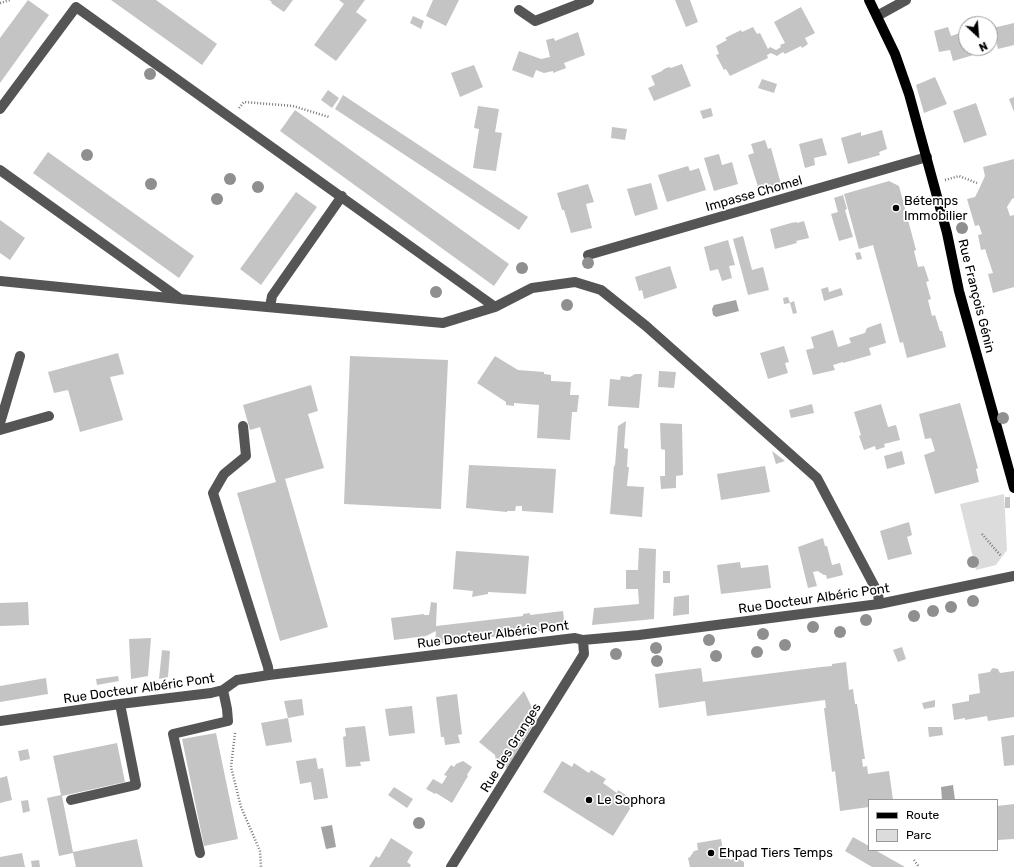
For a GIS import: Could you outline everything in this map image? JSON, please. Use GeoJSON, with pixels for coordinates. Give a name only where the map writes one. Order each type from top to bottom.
{"type":"FeatureCollection","features":[{"type":"Feature","properties":{"kind":"main road","name":"Rue François Génin"},"geometry":{"type":"LineString","coordinates":[[869,0],[895,54],[909,92],[947,233],[959,290],[1014,488]]}},
{"type":"Feature","properties":{"kind":"street"},"geometry":{"type":"LineString","coordinates":[[519,10],[535,21],[589,0]]}},
{"type":"Feature","properties":{"kind":"street"},"geometry":{"type":"LineString","coordinates":[[877,16],[906,0]]}},
{"type":"Feature","properties":{"kind":"street"},"geometry":{"type":"LineString","coordinates":[[0,109],[76,6],[495,307]]}},
{"type":"Feature","properties":{"kind":"street","name":"Impasse Chomel"},"geometry":{"type":"LineString","coordinates":[[588,255],[927,157]]}},
{"type":"Feature","properties":{"kind":"street"},"geometry":{"type":"LineString","coordinates":[[0,170],[180,299]]}},
{"type":"Feature","properties":{"kind":"street"},"geometry":{"type":"LineString","coordinates":[[270,307],[272,296],[342,196]]}},
{"type":"Feature","properties":{"kind":"street"},"geometry":{"type":"LineString","coordinates":[[0,281],[443,323],[495,307],[532,288],[575,282],[601,290],[646,326],[817,478],[878,593],[880,604]]}},
{"type":"Feature","properties":{"kind":"street"},"geometry":{"type":"LineString","coordinates":[[0,423],[20,356]]}},
{"type":"Feature","properties":{"kind":"street"},"geometry":{"type":"LineString","coordinates":[[0,430],[49,416]]}},
{"type":"Feature","properties":{"kind":"street"},"geometry":{"type":"LineString","coordinates":[[243,426],[246,456],[224,474],[213,493],[268,667],[269,675]]}},
{"type":"Feature","properties":{"kind":"street","name":"Rue Docteur Albéric Pont"},"geometry":{"type":"LineString","coordinates":[[0,721],[211,693],[223,690],[237,680],[269,675],[576,638],[583,640],[639,635],[880,604],[1014,576]]}},
{"type":"Feature","properties":{"kind":"street","name":"Rue des Granges"},"geometry":{"type":"LineString","coordinates":[[451,867],[584,654],[583,640]]}},
{"type":"Feature","properties":{"kind":"street"},"geometry":{"type":"LineString","coordinates":[[200,853],[174,734],[228,721],[223,690]]}},
{"type":"Feature","properties":{"kind":"street"},"geometry":{"type":"LineString","coordinates":[[71,800],[136,785],[120,704]]}},
{"type":"Feature","properties":{"kind":"path"},"geometry":{"type":"LineString","coordinates":[[0,3],[10,0]]}},
{"type":"Feature","properties":{"kind":"path"},"geometry":{"type":"LineString","coordinates":[[231,117],[244,102],[293,106],[329,117]]}},
{"type":"Feature","properties":{"kind":"path"},"geometry":{"type":"LineString","coordinates":[[941,181],[959,176],[977,183]]}},
{"type":"Feature","properties":{"kind":"path"},"geometry":{"type":"LineString","coordinates":[[982,534],[1001,556]]}},
{"type":"Feature","properties":{"kind":"path"},"geometry":{"type":"LineString","coordinates":[[228,721],[236,730],[231,767],[241,807],[260,851],[261,867]]}},
{"type":"Feature","properties":{"kind":"path"},"geometry":{"type":"LineString","coordinates":[[914,860],[919,867]]}},
{"type":"Feature","properties":{"kind":"green space"},"geometry":{"type":"Polygon","coordinates":[[[1004,494],[1007,550],[996,565],[976,570],[960,504],[1004,494]]]}},
{"type":"Feature","properties":{"kind":"shaded area"},"geometry":{"type":"Polygon","coordinates":[[[736,300],[739,311],[716,317],[713,315],[712,309],[714,305],[736,300]]]}},
{"type":"Feature","properties":{"kind":"shaded area"},"geometry":{"type":"Polygon","coordinates":[[[953,785],[955,799],[942,799],[941,787],[953,785]]]}},
{"type":"Feature","properties":{"kind":"shaded area"},"geometry":{"type":"Polygon","coordinates":[[[332,825],[336,847],[326,849],[321,827],[332,825]]]}},
{"type":"Feature","properties":{"kind":"building"},"geometry":{"type":"Polygon","coordinates":[[[28,0],[49,15],[0,83],[0,38],[28,0]]]}},
{"type":"Feature","properties":{"kind":"building"},"geometry":{"type":"Polygon","coordinates":[[[111,0],[156,0],[217,44],[202,65],[111,0]]]}},
{"type":"Feature","properties":{"kind":"building"},"geometry":{"type":"Polygon","coordinates":[[[269,0],[293,0],[284,12],[269,0]]]}},
{"type":"Feature","properties":{"kind":"building"},"geometry":{"type":"Polygon","coordinates":[[[339,0],[365,0],[356,12],[367,20],[336,61],[314,45],[344,4],[339,0]]]}},
{"type":"Feature","properties":{"kind":"building"},"geometry":{"type":"Polygon","coordinates":[[[433,0],[459,0],[446,26],[426,16],[433,0]]]}},
{"type":"Feature","properties":{"kind":"building"},"geometry":{"type":"Polygon","coordinates":[[[675,0],[690,0],[698,22],[686,27],[675,0]]]}},
{"type":"Feature","properties":{"kind":"building"},"geometry":{"type":"Polygon","coordinates":[[[801,7],[815,33],[805,38],[808,44],[802,48],[801,46],[785,54],[783,52],[777,56],[771,53],[767,55],[768,58],[730,76],[726,69],[724,70],[716,55],[719,54],[716,46],[727,40],[725,38],[741,30],[742,32],[753,27],[757,34],[760,33],[768,49],[770,47],[776,50],[781,47],[780,45],[785,43],[774,22],[801,7]]]}},
{"type":"Feature","properties":{"kind":"building"},"geometry":{"type":"Polygon","coordinates":[[[413,16],[424,21],[421,29],[410,23],[413,16]]]}},
{"type":"Feature","properties":{"kind":"building"},"geometry":{"type":"Polygon","coordinates":[[[1014,23],[1014,45],[998,49],[998,27],[1014,23]]]}},
{"type":"Feature","properties":{"kind":"building"},"geometry":{"type":"Polygon","coordinates":[[[948,27],[951,36],[958,34],[958,56],[970,56],[953,61],[950,50],[939,52],[934,31],[948,27]]]}},
{"type":"Feature","properties":{"kind":"building"},"geometry":{"type":"Polygon","coordinates":[[[578,32],[585,55],[564,63],[566,68],[553,73],[553,71],[544,73],[536,70],[533,78],[512,70],[519,51],[541,59],[550,57],[546,40],[554,38],[555,41],[578,32]]]}},
{"type":"Feature","properties":{"kind":"building"},"geometry":{"type":"Polygon","coordinates":[[[682,64],[691,86],[654,101],[648,88],[655,85],[651,76],[669,67],[671,68],[682,64]]]}},
{"type":"Feature","properties":{"kind":"building"},"geometry":{"type":"Polygon","coordinates":[[[474,65],[483,87],[460,97],[451,73],[474,65]]]}},
{"type":"Feature","properties":{"kind":"building"},"geometry":{"type":"Polygon","coordinates":[[[935,77],[947,104],[924,113],[916,85],[935,77]]]}},
{"type":"Feature","properties":{"kind":"building"},"geometry":{"type":"Polygon","coordinates":[[[762,79],[777,84],[774,93],[758,88],[762,79]]]}},
{"type":"Feature","properties":{"kind":"building"},"geometry":{"type":"Polygon","coordinates":[[[328,90],[339,98],[332,108],[321,100],[328,90]]]}},
{"type":"Feature","properties":{"kind":"building"},"geometry":{"type":"Polygon","coordinates":[[[343,95],[528,217],[519,230],[335,109],[343,95]]]}},
{"type":"Feature","properties":{"kind":"building"},"geometry":{"type":"Polygon","coordinates":[[[1014,97],[1014,112],[1009,99],[1014,97]]]}},
{"type":"Feature","properties":{"kind":"building"},"geometry":{"type":"Polygon","coordinates":[[[976,103],[987,135],[964,143],[953,111],[976,103]]]}},
{"type":"Feature","properties":{"kind":"building"},"geometry":{"type":"Polygon","coordinates":[[[478,106],[499,109],[495,132],[502,133],[496,171],[473,168],[479,129],[474,128],[478,106]]]}},
{"type":"Feature","properties":{"kind":"building"},"geometry":{"type":"Polygon","coordinates":[[[711,108],[713,116],[703,119],[700,111],[711,108]]]}},
{"type":"Feature","properties":{"kind":"building"},"geometry":{"type":"Polygon","coordinates":[[[295,110],[509,264],[494,286],[280,131],[295,110]]]}},
{"type":"Feature","properties":{"kind":"building"},"geometry":{"type":"Polygon","coordinates":[[[612,127],[627,129],[625,140],[611,138],[612,127]]]}},
{"type":"Feature","properties":{"kind":"building"},"geometry":{"type":"Polygon","coordinates":[[[882,130],[887,149],[879,152],[880,155],[848,164],[841,138],[861,132],[861,136],[882,130]]]}},
{"type":"Feature","properties":{"kind":"building"},"geometry":{"type":"Polygon","coordinates":[[[822,138],[827,155],[814,158],[815,165],[805,168],[799,144],[822,138]]]}},
{"type":"Feature","properties":{"kind":"building"},"geometry":{"type":"Polygon","coordinates":[[[765,140],[768,149],[771,148],[781,184],[759,190],[748,155],[754,153],[751,144],[765,140]]]}},
{"type":"Feature","properties":{"kind":"building"},"geometry":{"type":"Polygon","coordinates":[[[48,152],[194,256],[179,278],[33,173],[48,152]]]}},
{"type":"Feature","properties":{"kind":"building"},"geometry":{"type":"Polygon","coordinates":[[[719,154],[722,165],[732,162],[738,184],[714,191],[704,158],[719,154]]]}},
{"type":"Feature","properties":{"kind":"building"},"geometry":{"type":"Polygon","coordinates":[[[1014,159],[1014,198],[1007,207],[1010,216],[1014,215],[1014,287],[993,293],[988,274],[993,273],[985,249],[981,250],[978,235],[982,234],[979,225],[975,226],[967,199],[975,197],[980,187],[985,176],[983,167],[1014,159]]]}},
{"type":"Feature","properties":{"kind":"building"},"geometry":{"type":"Polygon","coordinates":[[[688,166],[690,171],[699,168],[706,190],[667,202],[658,175],[688,166]]]}},
{"type":"Feature","properties":{"kind":"building"},"geometry":{"type":"Polygon","coordinates":[[[889,181],[899,186],[916,250],[914,251],[918,267],[924,266],[929,281],[926,282],[931,299],[928,300],[932,316],[935,315],[940,331],[942,331],[946,347],[907,358],[903,342],[900,343],[873,245],[859,249],[844,194],[889,181]]]}},
{"type":"Feature","properties":{"kind":"building"},"geometry":{"type":"Polygon","coordinates":[[[651,183],[658,209],[635,216],[627,189],[651,183]]]}},
{"type":"Feature","properties":{"kind":"building"},"geometry":{"type":"Polygon","coordinates":[[[588,184],[594,202],[586,204],[592,228],[571,233],[557,193],[588,184]]]}},
{"type":"Feature","properties":{"kind":"building"},"geometry":{"type":"Polygon","coordinates":[[[296,192],[317,207],[261,285],[240,269],[296,192]]]}},
{"type":"Feature","properties":{"kind":"building"},"geometry":{"type":"Polygon","coordinates":[[[843,195],[847,209],[845,210],[853,237],[839,241],[831,214],[838,212],[834,198],[843,195]]]}},
{"type":"Feature","properties":{"kind":"building"},"geometry":{"type":"Polygon","coordinates":[[[0,220],[25,238],[10,260],[0,253],[0,220]]]}},
{"type":"Feature","properties":{"kind":"building"},"geometry":{"type":"Polygon","coordinates":[[[804,221],[809,238],[775,249],[770,229],[804,221]]]}},
{"type":"Feature","properties":{"kind":"building"},"geometry":{"type":"Polygon","coordinates":[[[743,236],[752,270],[763,267],[769,290],[748,295],[733,239],[743,236]]]}},
{"type":"Feature","properties":{"kind":"building"},"geometry":{"type":"Polygon","coordinates":[[[728,240],[735,265],[729,266],[732,278],[722,281],[718,269],[710,271],[704,247],[728,240]]]}},
{"type":"Feature","properties":{"kind":"building"},"geometry":{"type":"Polygon","coordinates":[[[860,252],[862,259],[857,260],[855,253],[860,252]]]}},
{"type":"Feature","properties":{"kind":"building"},"geometry":{"type":"Polygon","coordinates":[[[670,266],[677,288],[644,299],[642,290],[639,291],[635,277],[670,266]]]}},
{"type":"Feature","properties":{"kind":"building"},"geometry":{"type":"Polygon","coordinates":[[[828,287],[829,292],[841,288],[843,295],[824,301],[821,289],[828,287]]]}},
{"type":"Feature","properties":{"kind":"building"},"geometry":{"type":"Polygon","coordinates":[[[788,297],[790,303],[784,304],[783,298],[788,297]]]}},
{"type":"Feature","properties":{"kind":"building"},"geometry":{"type":"Polygon","coordinates":[[[794,301],[797,313],[793,314],[790,303],[794,301]]]}},
{"type":"Feature","properties":{"kind":"building"},"geometry":{"type":"Polygon","coordinates":[[[881,323],[886,343],[869,348],[871,355],[833,365],[835,370],[813,375],[806,350],[814,348],[811,337],[833,330],[838,347],[851,343],[849,338],[865,333],[867,328],[881,323]]]}},
{"type":"Feature","properties":{"kind":"building"},"geometry":{"type":"Polygon","coordinates":[[[784,346],[789,362],[785,363],[788,373],[768,379],[760,353],[784,346]]]}},
{"type":"Feature","properties":{"kind":"building"},"geometry":{"type":"Polygon","coordinates":[[[118,353],[124,374],[110,377],[123,420],[80,432],[68,390],[54,393],[48,372],[118,353]]]}},
{"type":"Feature","properties":{"kind":"building"},"geometry":{"type":"Polygon","coordinates":[[[350,356],[448,360],[441,509],[344,504],[350,356]]]}},
{"type":"Feature","properties":{"kind":"building"},"geometry":{"type":"Polygon","coordinates":[[[495,356],[518,370],[544,372],[544,374],[551,375],[551,381],[571,382],[570,395],[579,395],[577,412],[572,412],[570,440],[537,438],[539,405],[514,403],[514,406],[506,405],[506,402],[477,383],[495,356]]]}},
{"type":"Feature","properties":{"kind":"building"},"geometry":{"type":"Polygon","coordinates":[[[659,371],[676,372],[674,388],[658,387],[659,371]]]}},
{"type":"Feature","properties":{"kind":"building"},"geometry":{"type":"Polygon","coordinates":[[[635,374],[642,374],[639,408],[608,406],[610,379],[620,380],[621,376],[630,377],[635,374]]]}},
{"type":"Feature","properties":{"kind":"building"},"geometry":{"type":"Polygon","coordinates":[[[311,385],[318,411],[308,414],[324,468],[285,479],[328,627],[280,641],[237,493],[276,482],[260,427],[250,430],[243,405],[311,385]]]}},
{"type":"Feature","properties":{"kind":"building"},"geometry":{"type":"Polygon","coordinates":[[[960,403],[978,468],[976,469],[979,482],[935,494],[924,455],[935,451],[931,438],[925,439],[919,414],[960,403]]]}},
{"type":"Feature","properties":{"kind":"building"},"geometry":{"type":"Polygon","coordinates":[[[812,404],[814,413],[791,418],[789,410],[812,404]]]}},
{"type":"Feature","properties":{"kind":"building"},"geometry":{"type":"Polygon","coordinates":[[[881,404],[888,427],[896,425],[900,440],[884,444],[885,447],[876,450],[875,446],[864,450],[859,436],[861,435],[854,412],[881,404]]]}},
{"type":"Feature","properties":{"kind":"building"},"geometry":{"type":"Polygon","coordinates":[[[626,421],[624,448],[628,449],[627,467],[629,467],[627,486],[644,487],[642,517],[610,514],[618,426],[626,421]]]}},
{"type":"Feature","properties":{"kind":"building"},"geometry":{"type":"Polygon","coordinates":[[[660,423],[682,424],[683,475],[676,476],[676,488],[661,489],[660,476],[665,476],[665,450],[661,449],[660,423]]]}},
{"type":"Feature","properties":{"kind":"building"},"geometry":{"type":"Polygon","coordinates":[[[772,451],[785,461],[776,464],[772,451]]]}},
{"type":"Feature","properties":{"kind":"building"},"geometry":{"type":"Polygon","coordinates":[[[902,451],[905,464],[887,469],[884,456],[902,451]]]}},
{"type":"Feature","properties":{"kind":"building"},"geometry":{"type":"Polygon","coordinates":[[[469,465],[556,469],[553,513],[522,511],[522,506],[516,506],[515,511],[507,512],[466,508],[469,465]]]}},
{"type":"Feature","properties":{"kind":"building"},"geometry":{"type":"Polygon","coordinates":[[[765,466],[770,492],[721,500],[717,474],[765,466]]]}},
{"type":"Feature","properties":{"kind":"building"},"geometry":{"type":"Polygon","coordinates":[[[1005,497],[1010,497],[1010,508],[1005,508],[1005,497]]]}},
{"type":"Feature","properties":{"kind":"building"},"geometry":{"type":"Polygon","coordinates":[[[909,522],[912,535],[907,537],[912,554],[888,560],[880,531],[909,522]]]}},
{"type":"Feature","properties":{"kind":"building"},"geometry":{"type":"Polygon","coordinates":[[[823,538],[825,546],[827,546],[832,565],[840,563],[843,575],[827,579],[826,575],[818,571],[813,572],[817,586],[808,588],[798,547],[823,538]]]}},
{"type":"Feature","properties":{"kind":"building"},"geometry":{"type":"Polygon","coordinates":[[[639,548],[656,549],[654,619],[592,625],[594,608],[639,604],[638,589],[626,589],[626,570],[638,570],[639,548]]]}},
{"type":"Feature","properties":{"kind":"building"},"geometry":{"type":"Polygon","coordinates":[[[456,551],[529,556],[526,594],[488,592],[488,594],[472,597],[473,591],[453,589],[456,551]]]}},
{"type":"Feature","properties":{"kind":"building"},"geometry":{"type":"Polygon","coordinates":[[[740,562],[741,568],[768,565],[771,588],[721,594],[717,565],[740,562]]]}},
{"type":"Feature","properties":{"kind":"building"},"geometry":{"type":"Polygon","coordinates":[[[663,571],[670,571],[670,583],[663,583],[663,571]]]}},
{"type":"Feature","properties":{"kind":"building"},"geometry":{"type":"Polygon","coordinates":[[[689,595],[689,614],[673,616],[674,597],[689,595]]]}},
{"type":"Feature","properties":{"kind":"building"},"geometry":{"type":"Polygon","coordinates":[[[28,602],[29,625],[0,626],[0,603],[28,602]]]}},
{"type":"Feature","properties":{"kind":"building"},"geometry":{"type":"Polygon","coordinates":[[[431,602],[437,603],[436,626],[523,616],[523,614],[530,613],[530,615],[563,611],[565,628],[435,644],[436,631],[426,636],[394,640],[391,618],[424,614],[429,615],[431,602]]]}},
{"type":"Feature","properties":{"kind":"building"},"geometry":{"type":"Polygon","coordinates":[[[151,638],[148,676],[131,679],[129,639],[151,638]]]}},
{"type":"Feature","properties":{"kind":"building"},"geometry":{"type":"Polygon","coordinates":[[[902,647],[906,659],[898,662],[893,650],[902,647]]]}},
{"type":"Feature","properties":{"kind":"building"},"geometry":{"type":"Polygon","coordinates":[[[162,650],[170,651],[168,677],[159,679],[162,650]]]}},
{"type":"Feature","properties":{"kind":"building"},"geometry":{"type":"Polygon","coordinates":[[[846,662],[849,690],[853,689],[855,704],[857,704],[865,759],[862,759],[863,767],[867,766],[868,774],[889,771],[893,799],[868,799],[868,807],[840,811],[835,771],[832,772],[824,708],[826,708],[825,700],[707,716],[705,701],[659,708],[655,674],[701,668],[703,682],[832,666],[832,664],[846,662]]]}},
{"type":"Feature","properties":{"kind":"building"},"geometry":{"type":"Polygon","coordinates":[[[993,668],[998,669],[1000,673],[1014,671],[1014,717],[988,721],[987,716],[965,720],[965,718],[954,720],[952,704],[969,701],[969,695],[980,693],[978,674],[990,672],[993,668]]]}},
{"type":"Feature","properties":{"kind":"building"},"geometry":{"type":"Polygon","coordinates":[[[118,676],[119,681],[97,685],[96,679],[118,676]]]}},
{"type":"Feature","properties":{"kind":"building"},"geometry":{"type":"Polygon","coordinates":[[[46,678],[48,694],[0,702],[0,686],[46,678]]]}},
{"type":"Feature","properties":{"kind":"building"},"geometry":{"type":"Polygon","coordinates":[[[524,691],[537,718],[507,768],[496,761],[495,755],[479,742],[524,691]]]}},
{"type":"Feature","properties":{"kind":"building"},"geometry":{"type":"Polygon","coordinates":[[[457,694],[462,734],[458,735],[460,743],[445,745],[444,737],[441,737],[436,697],[457,694]]]}},
{"type":"Feature","properties":{"kind":"building"},"geometry":{"type":"Polygon","coordinates":[[[302,699],[304,715],[288,718],[284,701],[302,699]]]}},
{"type":"Feature","properties":{"kind":"building"},"geometry":{"type":"Polygon","coordinates":[[[935,700],[935,707],[924,709],[922,703],[935,700]]]}},
{"type":"Feature","properties":{"kind":"building"},"geometry":{"type":"Polygon","coordinates":[[[412,706],[415,733],[389,736],[385,709],[412,706]]]}},
{"type":"Feature","properties":{"kind":"building"},"geometry":{"type":"Polygon","coordinates":[[[288,718],[292,742],[266,746],[261,723],[288,718]]]}},
{"type":"Feature","properties":{"kind":"building"},"geometry":{"type":"Polygon","coordinates":[[[365,726],[370,761],[360,762],[361,766],[346,767],[343,737],[346,736],[345,728],[365,726]]]}},
{"type":"Feature","properties":{"kind":"building"},"geometry":{"type":"Polygon","coordinates":[[[928,727],[942,727],[943,735],[929,737],[928,727]]]}},
{"type":"Feature","properties":{"kind":"building"},"geometry":{"type":"Polygon","coordinates":[[[216,733],[238,839],[204,846],[182,739],[216,733]]]}},
{"type":"Feature","properties":{"kind":"building"},"geometry":{"type":"Polygon","coordinates":[[[1014,735],[1014,765],[1004,766],[1001,737],[1014,735]]]}},
{"type":"Feature","properties":{"kind":"building"},"geometry":{"type":"Polygon","coordinates":[[[117,743],[125,782],[62,796],[73,852],[137,839],[143,867],[76,867],[73,853],[59,856],[47,798],[61,795],[53,756],[117,743]]]}},
{"type":"Feature","properties":{"kind":"building"},"geometry":{"type":"Polygon","coordinates":[[[28,749],[30,759],[20,761],[18,751],[28,749]]]}},
{"type":"Feature","properties":{"kind":"building"},"geometry":{"type":"Polygon","coordinates":[[[316,758],[318,769],[323,768],[328,798],[314,800],[311,782],[300,784],[296,761],[316,758]]]}},
{"type":"Feature","properties":{"kind":"building"},"geometry":{"type":"Polygon","coordinates":[[[463,761],[472,767],[452,803],[436,793],[435,794],[426,789],[433,779],[442,784],[447,776],[444,775],[451,765],[454,767],[456,764],[463,761]]]}},
{"type":"Feature","properties":{"kind":"building","name":"Le Sophora"},"geometry":{"type":"Polygon","coordinates":[[[562,761],[572,767],[574,763],[589,773],[591,770],[606,779],[603,783],[617,793],[618,790],[635,801],[613,836],[543,792],[562,761]]]}},
{"type":"Feature","properties":{"kind":"building"},"geometry":{"type":"Polygon","coordinates":[[[7,776],[12,800],[0,803],[0,778],[7,776]]]}},
{"type":"Feature","properties":{"kind":"building"},"geometry":{"type":"Polygon","coordinates":[[[394,787],[413,799],[407,808],[388,795],[394,787]]]}},
{"type":"Feature","properties":{"kind":"building"},"geometry":{"type":"Polygon","coordinates":[[[28,800],[30,811],[23,813],[21,801],[28,800]]]}},
{"type":"Feature","properties":{"kind":"building"},"geometry":{"type":"Polygon","coordinates":[[[1014,804],[1014,839],[998,840],[998,806],[1014,804]]]}},
{"type":"Feature","properties":{"kind":"building"},"geometry":{"type":"Polygon","coordinates":[[[853,837],[868,845],[868,851],[877,851],[905,867],[872,867],[845,851],[853,837]]]}},
{"type":"Feature","properties":{"kind":"building"},"geometry":{"type":"Polygon","coordinates":[[[391,838],[413,852],[407,862],[411,865],[410,867],[369,867],[376,856],[379,858],[391,838]]]}},
{"type":"Feature","properties":{"kind":"building","name":"Ehpad Tiers Temps"},"geometry":{"type":"Polygon","coordinates":[[[721,839],[724,855],[731,860],[736,857],[744,862],[744,867],[690,867],[688,858],[694,851],[698,850],[697,843],[721,839]]]}},
{"type":"Feature","properties":{"kind":"building"},"geometry":{"type":"Polygon","coordinates":[[[22,853],[25,867],[0,867],[0,857],[22,853]]]}},
{"type":"Feature","properties":{"kind":"building"},"geometry":{"type":"Polygon","coordinates":[[[39,860],[40,867],[32,867],[31,861],[39,860]]]}},
{"type":"Feature","properties":{"kind":"place","name":"Bétemps Immobilier"},"geometry":{"type":"Point","coordinates":[896,208]}},
{"type":"Feature","properties":{"kind":"place","name":"Le Sophora"},"geometry":{"type":"Point","coordinates":[589,800]}},
{"type":"Feature","properties":{"kind":"place","name":"Ehpad Tiers Temps"},"geometry":{"type":"Point","coordinates":[711,853]}}]}
